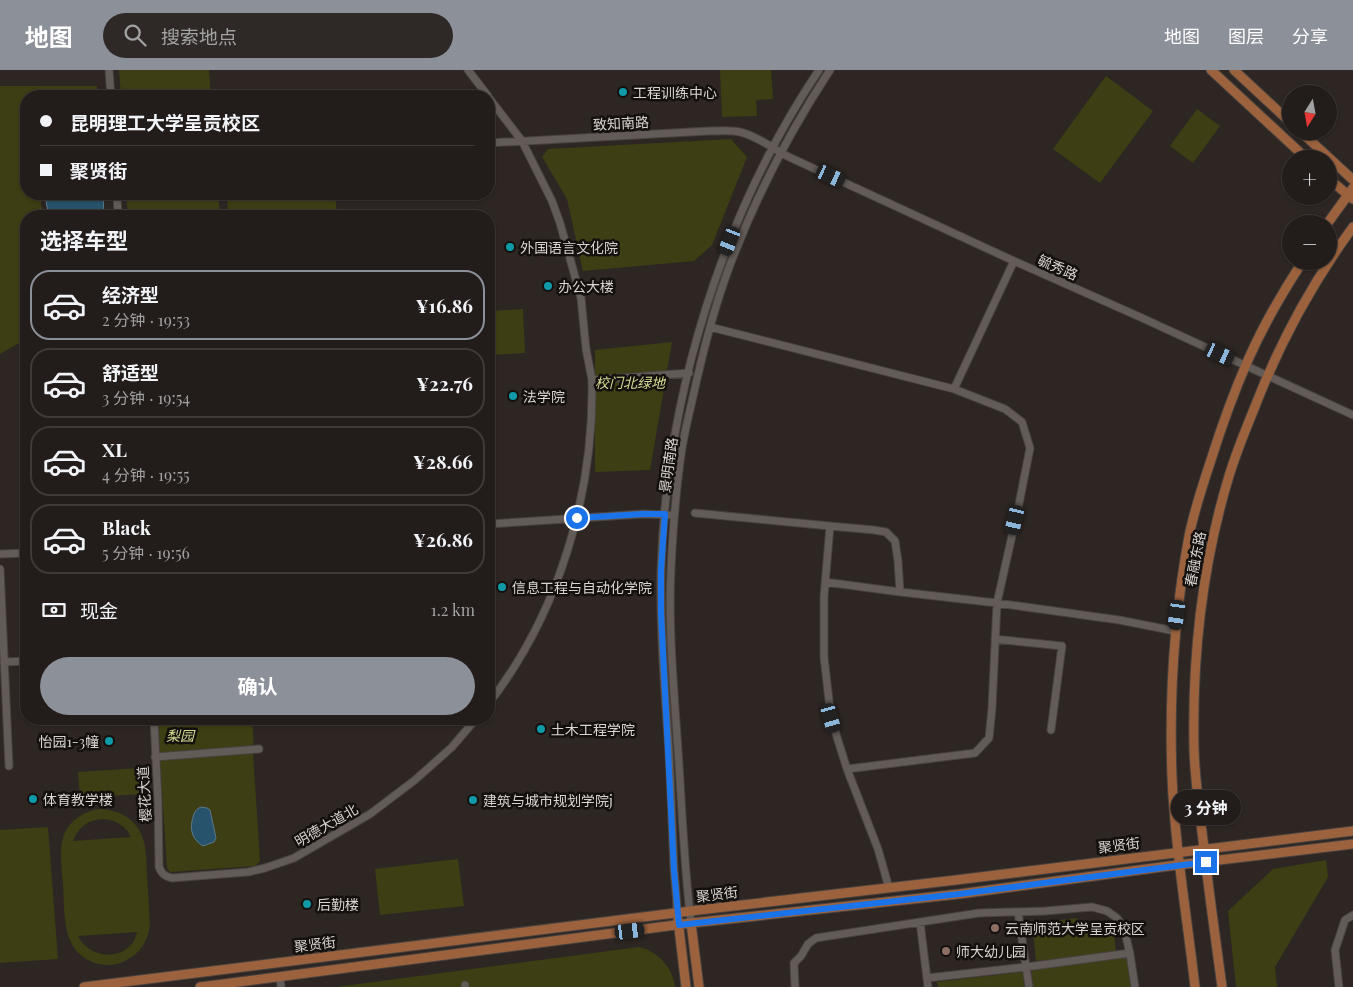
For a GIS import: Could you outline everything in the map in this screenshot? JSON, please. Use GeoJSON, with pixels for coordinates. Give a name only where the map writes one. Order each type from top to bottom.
{"type":"FeatureCollection","features":[{"type":"Feature","properties":{"kind":"main road"},"geometry":{"type":"LineString","coordinates":[[1211,70],[1297,150]]}},
{"type":"Feature","properties":{"kind":"main road"},"geometry":{"type":"LineString","coordinates":[[1234,70],[1282,115]]}},
{"type":"Feature","properties":{"kind":"main road"},"geometry":{"type":"LineString","coordinates":[[1308,140],[1317,150]]}},
{"type":"Feature","properties":{"kind":"main road"},"geometry":{"type":"LineString","coordinates":[[1337,168],[1353,180]]}},
{"type":"Feature","properties":{"kind":"main road"},"geometry":{"type":"LineString","coordinates":[[1334,215],[1351,194],[1337,184]]}},
{"type":"Feature","properties":{"kind":"main road","name":"春融东路"},"geometry":{"type":"LineString","coordinates":[[1222,987],[1198,800],[1194,751],[1194,687],[1204,581],[1230,474],[1245,431],[1268,376],[1286,335],[1308,296],[1353,227]]}},
{"type":"Feature","properties":{"kind":"main road","name":"春融东路"},"geometry":{"type":"LineString","coordinates":[[1195,987],[1180,865],[1172,777],[1171,683],[1181,582],[1190,534],[1221,427],[1245,366],[1296,270]]}},
{"type":"Feature","properties":{"kind":"main road","name":"聚贤街"},"geometry":{"type":"LineString","coordinates":[[84,987],[1353,831]]}},
{"type":"Feature","properties":{"kind":"main road","name":"聚贤街"},"geometry":{"type":"LineString","coordinates":[[200,987],[691,923],[959,894],[1353,844]]}},
{"type":"Feature","properties":{"kind":"main road"},"geometry":{"type":"LineString","coordinates":[[678,913],[686,987]]}},
{"type":"Feature","properties":{"kind":"main road"},"geometry":{"type":"LineString","coordinates":[[691,923],[699,987]]}},
{"type":"Feature","properties":{"kind":"street"},"geometry":{"type":"LineString","coordinates":[[109,70],[111,90]]}},
{"type":"Feature","properties":{"kind":"street"},"geometry":{"type":"LineString","coordinates":[[468,70],[483,90]]}},
{"type":"Feature","properties":{"kind":"street","name":"景明南路"},"geometry":{"type":"LineString","coordinates":[[678,913],[661,612],[661,570],[665,514],[673,447],[696,344],[717,274],[736,224],[773,148],[796,106],[819,70]]}},
{"type":"Feature","properties":{"kind":"street","name":"景明南路"},"geometry":{"type":"LineString","coordinates":[[691,923],[673,670],[671,571],[674,515],[682,448],[710,327],[726,276],[745,228],[772,169],[830,70]]}},
{"type":"Feature","properties":{"kind":"street"},"geometry":{"type":"LineString","coordinates":[[495,106],[522,141],[552,201],[560,223],[581,298],[586,349],[592,380],[588,460],[577,518],[551,597],[518,662],[495,695]]}},
{"type":"Feature","properties":{"kind":"street","name":"致知南路"},"geometry":{"type":"LineString","coordinates":[[495,143],[719,131],[738,131],[754,136]]}},
{"type":"Feature","properties":{"kind":"street","name":"毓秀路"},"geometry":{"type":"LineString","coordinates":[[754,136],[781,153],[1353,415]]}},
{"type":"Feature","properties":{"kind":"street"},"geometry":{"type":"LineString","coordinates":[[954,389],[1014,261]]}},
{"type":"Feature","properties":{"kind":"street"},"geometry":{"type":"LineString","coordinates":[[710,327],[954,389],[1005,409],[1022,422],[1030,448],[997,603],[989,738],[975,753],[846,770]]}},
{"type":"Feature","properties":{"kind":"street"},"geometry":{"type":"LineString","coordinates":[[592,380],[689,374]]}},
{"type":"Feature","properties":{"kind":"street"},"geometry":{"type":"LineString","coordinates":[[495,524],[643,514],[674,515]]}},
{"type":"Feature","properties":{"kind":"street"},"geometry":{"type":"LineString","coordinates":[[696,514],[886,532],[895,541],[900,592]]}},
{"type":"Feature","properties":{"kind":"street"},"geometry":{"type":"LineString","coordinates":[[830,526],[824,597],[824,657],[831,718],[846,770],[878,848],[889,888]]}},
{"type":"Feature","properties":{"kind":"street"},"geometry":{"type":"LineString","coordinates":[[0,554],[20,553]]}},
{"type":"Feature","properties":{"kind":"street"},"geometry":{"type":"LineString","coordinates":[[0,569],[9,766]]}},
{"type":"Feature","properties":{"kind":"street"},"geometry":{"type":"LineString","coordinates":[[825,582],[1119,620],[1175,631]]}},
{"type":"Feature","properties":{"kind":"street"},"geometry":{"type":"LineString","coordinates":[[995,639],[1062,646],[1051,730]]}},
{"type":"Feature","properties":{"kind":"street"},"geometry":{"type":"LineString","coordinates":[[4,662],[20,661]]}},
{"type":"Feature","properties":{"kind":"street","name":"樱花大道"},"geometry":{"type":"LineString","coordinates":[[154,725],[159,868]]}},
{"type":"Feature","properties":{"kind":"street","name":"明德大道北"},"geometry":{"type":"LineString","coordinates":[[159,868],[165,876],[172,878],[199,876],[248,872],[294,858],[370,814],[400,792],[452,747],[471,725]]}},
{"type":"Feature","properties":{"kind":"street"},"geometry":{"type":"LineString","coordinates":[[155,757],[259,749]]}},
{"type":"Feature","properties":{"kind":"street"},"geometry":{"type":"LineString","coordinates":[[795,987],[794,963],[802,956],[808,944],[816,938],[979,913],[1092,907],[1107,911],[1117,918],[1124,928],[1135,987]]}},
{"type":"Feature","properties":{"kind":"street"},"geometry":{"type":"LineString","coordinates":[[1018,912],[1028,987]]}},
{"type":"Feature","properties":{"kind":"street"},"geometry":{"type":"LineString","coordinates":[[1339,987],[1334,950],[1344,920],[1353,915]]}},
{"type":"Feature","properties":{"kind":"street"},"geometry":{"type":"LineString","coordinates":[[920,922],[928,987]]}},
{"type":"Feature","properties":{"kind":"street"},"geometry":{"type":"LineString","coordinates":[[927,978],[1130,953]]}},
{"type":"Feature","properties":{"kind":"street"},"geometry":{"type":"LineString","coordinates":[[280,977],[281,987]]}},
{"type":"Feature","properties":{"kind":"green space"},"geometry":{"type":"Polygon","coordinates":[[[119,70],[209,70],[211,90],[121,90],[119,70]]]}},
{"type":"Feature","properties":{"kind":"green space"},"geometry":{"type":"Polygon","coordinates":[[[720,70],[771,70],[773,99],[756,100],[757,116],[722,117],[720,70]]]}},
{"type":"Feature","properties":{"kind":"green space"},"geometry":{"type":"Polygon","coordinates":[[[1106,76],[1153,111],[1100,183],[1053,149],[1106,76]]]}},
{"type":"Feature","properties":{"kind":"green space"},"geometry":{"type":"Polygon","coordinates":[[[0,86],[97,86],[97,90],[20,90],[20,200],[41,200],[43,210],[20,210],[20,342],[0,354],[0,86]]]}},
{"type":"Feature","properties":{"kind":"green space"},"geometry":{"type":"Polygon","coordinates":[[[1197,109],[1220,126],[1193,163],[1170,146],[1197,109]]]}},
{"type":"Feature","properties":{"kind":"green space"},"geometry":{"type":"Polygon","coordinates":[[[731,139],[747,157],[712,245],[694,261],[583,271],[567,199],[542,157],[548,149],[731,139]]]}},
{"type":"Feature","properties":{"kind":"green space"},"geometry":{"type":"Polygon","coordinates":[[[127,200],[219,200],[219,210],[127,210],[127,200]]]}},
{"type":"Feature","properties":{"kind":"green space"},"geometry":{"type":"Polygon","coordinates":[[[227,200],[336,200],[336,210],[228,210],[227,200]]]}},
{"type":"Feature","properties":{"kind":"green space"},"geometry":{"type":"Polygon","coordinates":[[[523,309],[525,353],[495,355],[495,311],[523,309]]]}},
{"type":"Feature","properties":{"kind":"green space","name":"校门北绿地"},"geometry":{"type":"Polygon","coordinates":[[[672,342],[650,470],[595,472],[595,350],[672,342]]]}},
{"type":"Feature","properties":{"kind":"green space","name":"梨园"},"geometry":{"type":"Polygon","coordinates":[[[158,725],[252,725],[254,747],[160,753],[158,725]]]}},
{"type":"Feature","properties":{"kind":"green space"},"geometry":{"type":"Polygon","coordinates":[[[253,752],[260,861],[255,866],[170,872],[167,868],[160,758],[253,752]]]}},
{"type":"Feature","properties":{"kind":"green space"},"geometry":{"type":"Polygon","coordinates":[[[141,768],[143,794],[80,798],[78,772],[141,768]]]}},
{"type":"Feature","properties":{"kind":"green space"},"geometry":{"type":"Polygon","coordinates":[[[106,809],[126,816],[140,832],[146,852],[150,925],[147,936],[135,955],[113,965],[92,962],[82,956],[70,939],[65,918],[61,858],[63,838],[68,827],[75,820],[93,810],[106,809]],[[104,819],[89,822],[81,828],[73,841],[131,837],[120,824],[104,819]],[[137,932],[78,936],[92,950],[110,955],[127,949],[133,942],[137,932]]]}},
{"type":"Feature","properties":{"kind":"green space"},"geometry":{"type":"Polygon","coordinates":[[[48,827],[58,959],[0,963],[0,830],[48,827]]]}},
{"type":"Feature","properties":{"kind":"green space"},"geometry":{"type":"Polygon","coordinates":[[[458,859],[464,906],[380,915],[375,869],[458,859]]]}},
{"type":"Feature","properties":{"kind":"green space"},"geometry":{"type":"Polygon","coordinates":[[[1326,860],[1328,877],[1275,967],[1277,987],[1236,987],[1228,911],[1273,869],[1326,860]]]}},
{"type":"Feature","properties":{"kind":"green space"},"geometry":{"type":"Polygon","coordinates":[[[1077,918],[1078,926],[1113,922],[1116,952],[1036,961],[1032,923],[1077,918]]]}},
{"type":"Feature","properties":{"kind":"green space"},"geometry":{"type":"Polygon","coordinates":[[[639,947],[652,952],[663,961],[671,973],[675,987],[336,987],[639,947]]]}},
{"type":"Feature","properties":{"kind":"green space"},"geometry":{"type":"Polygon","coordinates":[[[1127,956],[1131,987],[1033,987],[1031,967],[1127,956]]]}},
{"type":"Feature","properties":{"kind":"green space"},"geometry":{"type":"Polygon","coordinates":[[[1023,972],[1024,987],[938,987],[937,982],[1023,972]]]}},
{"type":"Feature","properties":{"kind":"water"},"geometry":{"type":"Polygon","coordinates":[[[47,200],[103,200],[104,210],[48,210],[47,200]]]}},
{"type":"Feature","properties":{"kind":"water"},"geometry":{"type":"Polygon","coordinates":[[[201,807],[210,810],[216,838],[214,842],[203,846],[193,835],[191,828],[195,812],[201,807]]]}},
{"type":"Feature","properties":{"kind":"place","name":"工程训练中心"},"geometry":{"type":"Point","coordinates":[623,92]}},
{"type":"Feature","properties":{"kind":"place","name":"外国语言文化院"},"geometry":{"type":"Point","coordinates":[510,247]}},
{"type":"Feature","properties":{"kind":"place","name":"办公大楼"},"geometry":{"type":"Point","coordinates":[548,286]}},
{"type":"Feature","properties":{"kind":"place","name":"法学院"},"geometry":{"type":"Point","coordinates":[513,396]}},
{"type":"Feature","properties":{"kind":"place","name":"信息工程与自动化学院"},"geometry":{"type":"Point","coordinates":[502,587]}},
{"type":"Feature","properties":{"kind":"place","name":"土木工程学院"},"geometry":{"type":"Point","coordinates":[541,729]}},
{"type":"Feature","properties":{"kind":"place","name":"怡园1-3幢"},"geometry":{"type":"Point","coordinates":[109,741]}},
{"type":"Feature","properties":{"kind":"place","name":"体育教学楼"},"geometry":{"type":"Point","coordinates":[33,799]}},
{"type":"Feature","properties":{"kind":"place","name":"建筑与城市规划学院j"},"geometry":{"type":"Point","coordinates":[473,800]}},
{"type":"Feature","properties":{"kind":"place","name":"后勤楼"},"geometry":{"type":"Point","coordinates":[307,904]}},
{"type":"Feature","properties":{"kind":"place","name":"云南师范大学呈贡校区"},"geometry":{"type":"Point","coordinates":[995,928]}},
{"type":"Feature","properties":{"kind":"place","name":"师大幼儿园"},"geometry":{"type":"Point","coordinates":[946,951]}},
{"type":"Feature","properties":{"kind":"route"},"geometry":{"type":"LineString","coordinates":[[577,518],[665,514],[661,570],[661,612],[674,870],[679,925],[959,894],[1206,862]]}}]}
